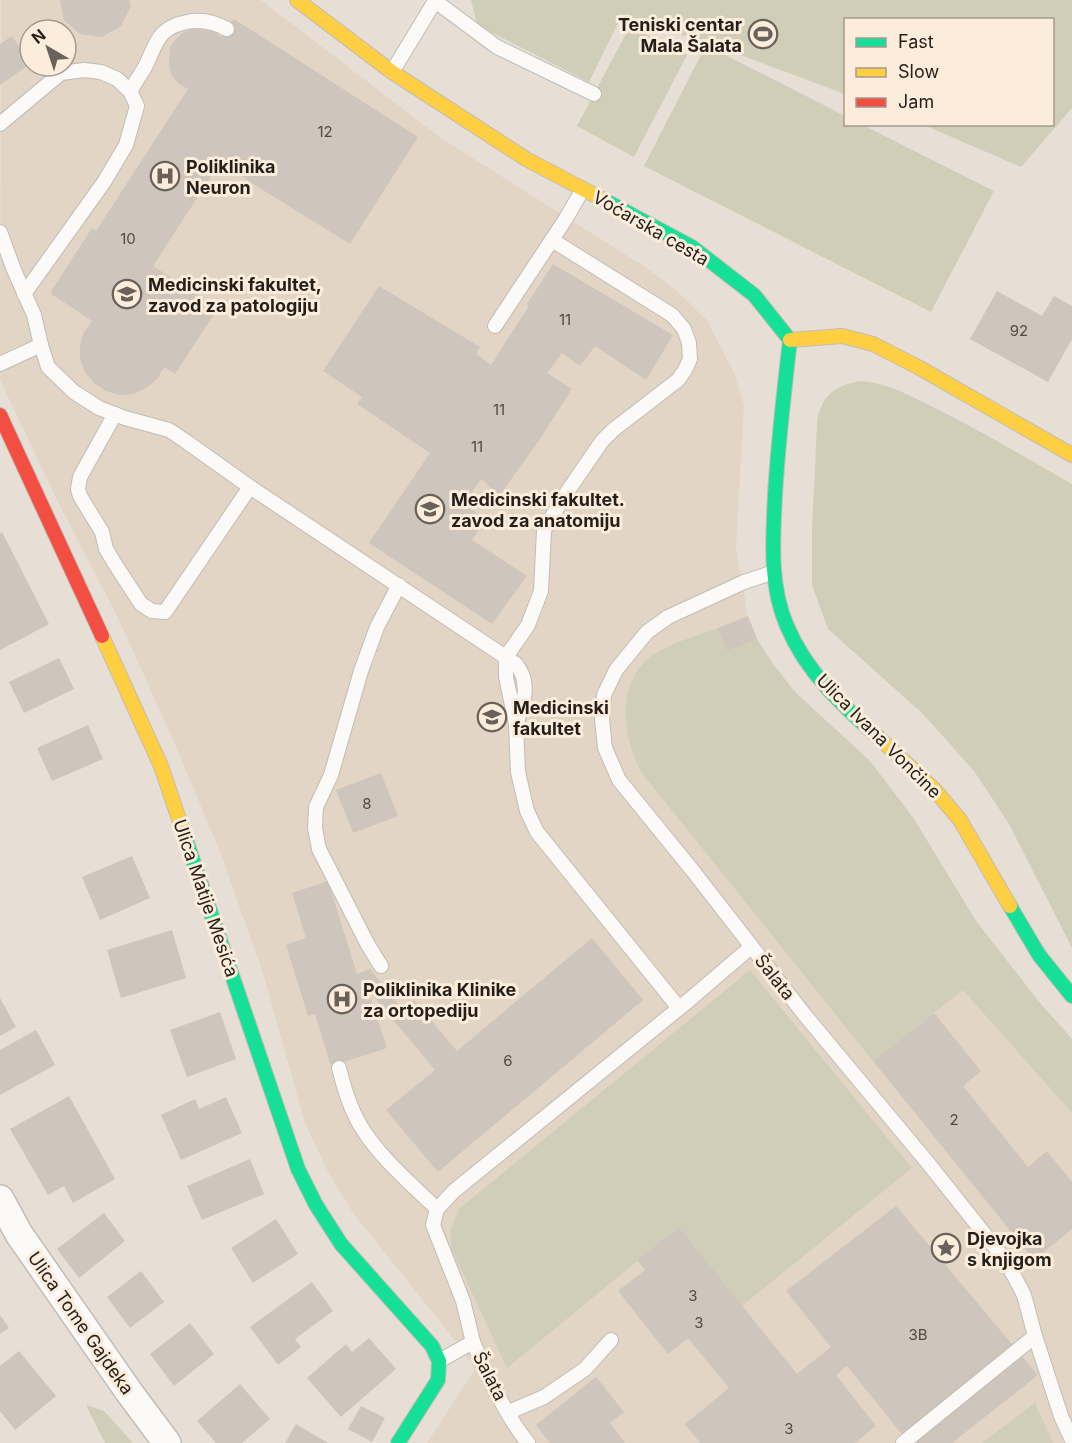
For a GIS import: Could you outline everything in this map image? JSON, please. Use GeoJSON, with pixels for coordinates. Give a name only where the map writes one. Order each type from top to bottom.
{"type":"FeatureCollection","features":[{"type":"Feature","properties":{"kind":"street","name":"Voćarska cesta"},"geometry":{"type":"LineString","coordinates":[[297,0],[392,72],[526,159],[693,247],[754,295],[790,340]]}},
{"type":"Feature","properties":{"kind":"street"},"geometry":{"type":"LineString","coordinates":[[790,340],[843,336],[873,344],[918,367],[1072,455]]}},
{"type":"Feature","properties":{"kind":"street","name":"Ulica Ivana Vončine"},"geometry":{"type":"LineString","coordinates":[[790,340],[783,395],[774,523],[774,572],[786,623],[807,663],[841,703],[901,758],[960,820],[1022,929],[1072,996]]}},
{"type":"Feature","properties":{"kind":"street","name":"Ulica Matije Mesića"},"geometry":{"type":"LineString","coordinates":[[0,415],[161,766],[298,1169],[316,1205],[341,1244],[432,1346],[439,1361]]}},
{"type":"Feature","properties":{"kind":"street","name":"Ulica Tome Gajdeka"},"geometry":{"type":"LineString","coordinates":[[0,1199],[19,1234],[167,1443]]}},
{"type":"Feature","properties":{"kind":"street"},"geometry":{"type":"LineString","coordinates":[[398,1443],[438,1380],[439,1361]]}},
{"type":"Feature","properties":{"kind":"lane"},"geometry":{"type":"LineString","coordinates":[[392,72],[435,0],[497,47],[594,94]]}},
{"type":"Feature","properties":{"kind":"lane"},"geometry":{"type":"LineString","coordinates":[[130,91],[145,66],[153,45],[164,30],[193,20],[211,22],[227,29]]}},
{"type":"Feature","properties":{"kind":"lane"},"geometry":{"type":"LineString","coordinates":[[0,124],[61,73],[84,70],[101,72],[117,79],[130,91],[137,106],[126,145],[104,182],[24,294]]}},
{"type":"Feature","properties":{"kind":"lane"},"geometry":{"type":"LineString","coordinates":[[495,326],[583,189]]}},
{"type":"Feature","properties":{"kind":"lane"},"geometry":{"type":"LineString","coordinates":[[0,232],[34,315],[48,367],[74,392],[99,408],[169,430],[250,487],[506,657]]}},
{"type":"Feature","properties":{"kind":"lane"},"geometry":{"type":"LineString","coordinates":[[552,240],[672,315],[684,329],[689,344],[690,359],[678,380],[602,441],[544,530],[541,591],[528,625],[506,657],[506,677],[516,724],[518,772],[527,811],[537,832],[680,1008]]}},
{"type":"Feature","properties":{"kind":"lane"},"geometry":{"type":"LineString","coordinates":[[0,364],[41,345]]}},
{"type":"Feature","properties":{"kind":"lane"},"geometry":{"type":"LineString","coordinates":[[115,414],[80,477],[78,489],[102,532],[106,549],[141,604],[152,611],[165,612],[250,487]]}},
{"type":"Feature","properties":{"kind":"lane","name":"Šalata"},"geometry":{"type":"LineString","coordinates":[[774,572],[744,582],[668,617],[647,632],[616,670],[604,695],[602,719],[605,748],[619,780],[1006,1262],[1024,1295],[1061,1416],[1072,1440]]}},
{"type":"Feature","properties":{"kind":"lane"},"geometry":{"type":"LineString","coordinates":[[381,966],[319,849],[315,828],[316,807],[331,775],[361,671],[377,627],[399,585]]}},
{"type":"Feature","properties":{"kind":"lane"},"geometry":{"type":"LineString","coordinates":[[473,1342],[463,1301],[433,1225],[437,1209],[454,1191],[680,1008],[751,947]]}},
{"type":"Feature","properties":{"kind":"lane"},"geometry":{"type":"LineString","coordinates":[[339,1068],[348,1101],[361,1127],[388,1160],[437,1209]]}},
{"type":"Feature","properties":{"kind":"lane"},"geometry":{"type":"LineString","coordinates":[[903,1443],[1035,1336]]}},
{"type":"Feature","properties":{"kind":"lane"},"geometry":{"type":"LineString","coordinates":[[509,1412],[544,1397],[585,1369],[610,1340]]}},
{"type":"Feature","properties":{"kind":"lane","name":"Šalata"},"geometry":{"type":"LineString","coordinates":[[439,1361],[473,1342],[483,1366],[528,1443]]}},
{"type":"Feature","properties":{"kind":"shaded area","name":"Medicinski fakultet"},"geometry":{"type":"Polygon","coordinates":[[[1,0],[261,0],[441,138],[645,267],[675,289],[707,320],[734,373],[744,405],[736,548],[748,616],[757,639],[795,692],[870,761],[914,819],[976,921],[1040,1003],[1072,1039],[1072,1443],[427,1443],[475,1369],[461,1348],[353,1213],[328,1172],[305,1123],[262,970],[220,852],[174,742],[117,616],[57,500],[0,380],[1,0]]]}},
{"type":"Feature","properties":{"kind":"shaded area"},"geometry":{"type":"Polygon","coordinates":[[[471,0],[1072,0],[1072,108],[1021,167],[926,126],[1054,126],[1054,18],[844,18],[844,94],[725,49],[622,15],[589,82],[477,25],[471,0]]]}},
{"type":"Feature","properties":{"kind":"shaded area"},"geometry":{"type":"Polygon","coordinates":[[[630,26],[687,55],[634,157],[577,126],[630,26]]]}},
{"type":"Feature","properties":{"kind":"shaded area"},"geometry":{"type":"Polygon","coordinates":[[[706,45],[844,115],[844,126],[865,126],[994,191],[931,312],[644,166],[706,45]]]}},
{"type":"Feature","properties":{"kind":"shaded area"},"geometry":{"type":"Polygon","coordinates":[[[860,381],[887,386],[947,414],[1072,484],[1072,948],[1009,824],[974,771],[923,714],[828,629],[812,585],[817,424],[821,407],[830,394],[842,386],[860,381]]]}},
{"type":"Feature","properties":{"kind":"shaded area"},"geometry":{"type":"Polygon","coordinates":[[[718,628],[757,639],[795,692],[870,761],[914,819],[976,921],[1040,1003],[1072,1039],[1072,1113],[963,990],[873,1061],[644,776],[636,762],[627,729],[627,695],[632,679],[641,665],[654,654],[718,628]]]}},
{"type":"Feature","properties":{"kind":"shaded area"},"geometry":{"type":"Polygon","coordinates":[[[750,970],[912,1168],[742,1306],[679,1227],[507,1368],[452,1250],[450,1231],[459,1209],[750,970]]]}},
{"type":"Feature","properties":{"kind":"shaded area"},"geometry":{"type":"Polygon","coordinates":[[[1035,1403],[1053,1443],[982,1443],[1035,1403]]]}},
{"type":"Feature","properties":{"kind":"shaded area"},"geometry":{"type":"Polygon","coordinates":[[[86,1405],[104,1411],[133,1443],[105,1443],[86,1405]]]}},
{"type":"Feature","properties":{"kind":"building"},"geometry":{"type":"Polygon","coordinates":[[[60,0],[129,0],[131,6],[121,26],[102,37],[80,34],[78,18],[64,18],[60,0]]]}},
{"type":"Feature","properties":{"kind":"building"},"geometry":{"type":"Polygon","coordinates":[[[234,19],[418,137],[350,244],[253,184],[221,161],[153,266],[218,308],[175,374],[164,367],[157,379],[146,388],[133,394],[119,395],[106,391],[94,383],[85,372],[80,359],[80,345],[84,332],[92,321],[50,293],[92,228],[96,231],[188,89],[172,76],[169,67],[170,47],[184,32],[193,29],[213,31],[221,37],[234,19]]]}},
{"type":"Feature","properties":{"kind":"building"},"geometry":{"type":"Polygon","coordinates":[[[12,36],[18,45],[18,72],[0,85],[0,44],[12,36]]]}},
{"type":"Feature","properties":{"kind":"building"},"geometry":{"type":"Polygon","coordinates":[[[553,264],[673,335],[646,380],[595,346],[580,366],[562,353],[547,373],[572,389],[540,439],[499,496],[481,479],[464,504],[486,520],[472,540],[527,576],[492,624],[369,543],[430,453],[357,404],[362,397],[323,371],[379,286],[480,347],[476,354],[491,365],[553,264]]]}},
{"type":"Feature","properties":{"kind":"building"},"geometry":{"type":"Polygon","coordinates":[[[997,291],[1042,316],[1054,296],[1072,306],[1072,339],[1048,382],[970,339],[997,291]]]}},
{"type":"Feature","properties":{"kind":"building"},"geometry":{"type":"Polygon","coordinates":[[[2,532],[49,624],[0,650],[0,534],[2,532]]]}},
{"type":"Feature","properties":{"kind":"building"},"geometry":{"type":"Polygon","coordinates":[[[748,616],[757,639],[727,651],[718,628],[748,616]]]}},
{"type":"Feature","properties":{"kind":"building"},"geometry":{"type":"Polygon","coordinates":[[[59,658],[74,689],[24,713],[9,682],[59,658]]]}},
{"type":"Feature","properties":{"kind":"building"},"geometry":{"type":"Polygon","coordinates":[[[88,725],[103,759],[52,781],[37,748],[88,725]]]}},
{"type":"Feature","properties":{"kind":"building"},"geometry":{"type":"Polygon","coordinates":[[[381,773],[398,816],[353,833],[336,790],[381,773]]]}},
{"type":"Feature","properties":{"kind":"building"},"geometry":{"type":"Polygon","coordinates":[[[132,856],[150,898],[100,920],[82,877],[132,856]]]}},
{"type":"Feature","properties":{"kind":"building"},"geometry":{"type":"Polygon","coordinates":[[[328,881],[357,974],[370,969],[403,1010],[414,1000],[457,1051],[592,938],[643,1000],[438,1172],[386,1110],[435,1070],[370,992],[364,994],[366,1001],[371,999],[387,1048],[331,1066],[315,1014],[308,1016],[286,945],[306,938],[292,893],[328,881]]]}},
{"type":"Feature","properties":{"kind":"building"},"geometry":{"type":"Polygon","coordinates":[[[172,930],[186,978],[121,998],[107,950],[172,930]]]}},
{"type":"Feature","properties":{"kind":"building"},"geometry":{"type":"Polygon","coordinates":[[[0,998],[16,1027],[0,1036],[0,998]]]}},
{"type":"Feature","properties":{"kind":"building"},"geometry":{"type":"Polygon","coordinates":[[[220,1012],[236,1059],[187,1077],[170,1030],[220,1012]]]}},
{"type":"Feature","properties":{"kind":"building"},"geometry":{"type":"Polygon","coordinates":[[[934,1013],[981,1071],[963,1086],[1028,1167],[1047,1151],[1072,1182],[1072,1229],[1034,1260],[873,1061],[934,1013]]]}},
{"type":"Feature","properties":{"kind":"building"},"geometry":{"type":"Polygon","coordinates":[[[36,1030],[55,1065],[0,1095],[0,1050],[36,1030]]]}},
{"type":"Feature","properties":{"kind":"building"},"geometry":{"type":"Polygon","coordinates":[[[69,1096],[115,1179],[73,1203],[64,1186],[48,1195],[10,1129],[69,1096]]]}},
{"type":"Feature","properties":{"kind":"building"},"geometry":{"type":"Polygon","coordinates":[[[226,1097],[242,1133],[181,1160],[161,1115],[195,1099],[199,1109],[226,1097]]]}},
{"type":"Feature","properties":{"kind":"building"},"geometry":{"type":"Polygon","coordinates":[[[250,1159],[264,1194],[202,1220],[187,1186],[250,1159]]]}},
{"type":"Feature","properties":{"kind":"building"},"geometry":{"type":"Polygon","coordinates":[[[896,1206],[1038,1375],[952,1443],[909,1443],[847,1366],[836,1375],[876,1426],[855,1443],[700,1443],[685,1424],[729,1388],[688,1338],[668,1354],[618,1291],[645,1270],[637,1260],[679,1227],[797,1374],[831,1347],[786,1291],[896,1206]]]}},
{"type":"Feature","properties":{"kind":"building"},"geometry":{"type":"Polygon","coordinates":[[[104,1213],[125,1241],[79,1278],[57,1249],[104,1213]]]}},
{"type":"Feature","properties":{"kind":"building"},"geometry":{"type":"Polygon","coordinates":[[[276,1219],[298,1254],[253,1283],[231,1248],[276,1219]]]}},
{"type":"Feature","properties":{"kind":"building"},"geometry":{"type":"Polygon","coordinates":[[[141,1271],[164,1302],[130,1328],[107,1297],[141,1271]]]}},
{"type":"Feature","properties":{"kind":"building"},"geometry":{"type":"Polygon","coordinates":[[[312,1282],[333,1311],[295,1339],[301,1347],[278,1365],[250,1327],[312,1282]]]}},
{"type":"Feature","properties":{"kind":"building"},"geometry":{"type":"Polygon","coordinates":[[[0,1315],[9,1328],[0,1334],[0,1315]]]}},
{"type":"Feature","properties":{"kind":"building"},"geometry":{"type":"Polygon","coordinates":[[[190,1323],[214,1354],[174,1386],[150,1354],[190,1323]]]}},
{"type":"Feature","properties":{"kind":"building"},"geometry":{"type":"Polygon","coordinates":[[[369,1338],[396,1369],[341,1417],[307,1378],[346,1344],[352,1352],[369,1338]]]}},
{"type":"Feature","properties":{"kind":"building"},"geometry":{"type":"Polygon","coordinates":[[[19,1351],[56,1396],[15,1430],[0,1411],[0,1366],[19,1351]]]}},
{"type":"Feature","properties":{"kind":"building"},"geometry":{"type":"Polygon","coordinates":[[[596,1377],[624,1412],[610,1423],[625,1443],[550,1443],[536,1425],[596,1377]]]}},
{"type":"Feature","properties":{"kind":"building"},"geometry":{"type":"Polygon","coordinates":[[[240,1384],[270,1419],[242,1443],[216,1443],[197,1421],[240,1384]]]}},
{"type":"Feature","properties":{"kind":"building"},"geometry":{"type":"Polygon","coordinates":[[[361,1406],[385,1418],[372,1442],[348,1429],[361,1406]]]}},
{"type":"Feature","properties":{"kind":"building"},"geometry":{"type":"Polygon","coordinates":[[[296,1424],[328,1443],[285,1443],[296,1424]]]}},
{"type":"Feature","properties":{"kind":"traffic: fast"},"geometry":{"type":"LineString","coordinates":[[604,200],[692,247],[754,295],[790,340]]}},
{"type":"Feature","properties":{"kind":"traffic: fast"},"geometry":{"type":"LineString","coordinates":[[790,340],[775,495],[774,562],[777,594],[787,626],[804,658],[839,701],[879,738]]}},
{"type":"Feature","properties":{"kind":"traffic: fast"},"geometry":{"type":"LineString","coordinates":[[184,834],[298,1169],[316,1205],[341,1244],[432,1346],[439,1361],[438,1380],[398,1443]]}},
{"type":"Feature","properties":{"kind":"traffic: fast"},"geometry":{"type":"LineString","coordinates":[[1010,906],[1039,955],[1072,996]]}},
{"type":"Feature","properties":{"kind":"traffic: slow"},"geometry":{"type":"LineString","coordinates":[[297,0],[392,72],[526,159],[604,200]]}},
{"type":"Feature","properties":{"kind":"traffic: slow"},"geometry":{"type":"LineString","coordinates":[[790,340],[842,336],[873,344],[918,367],[1072,455]]}},
{"type":"Feature","properties":{"kind":"traffic: slow"},"geometry":{"type":"LineString","coordinates":[[102,636],[161,766],[184,834]]}},
{"type":"Feature","properties":{"kind":"traffic: slow"},"geometry":{"type":"LineString","coordinates":[[879,738],[933,788],[960,820],[1010,906]]}},
{"type":"Feature","properties":{"kind":"traffic: jam"},"geometry":{"type":"LineString","coordinates":[[0,415],[102,636]]}},
{"type":"Feature","properties":{"kind":"place","name":"Teniski centar Mala Šalata"},"geometry":{"type":"Point","coordinates":[763,34]}},
{"type":"Feature","properties":{"kind":"place","name":"Poliklinika Neuron"},"geometry":{"type":"Point","coordinates":[165,176]}},
{"type":"Feature","properties":{"kind":"place","name":"Medicinski fakultet, zavod za patologiju"},"geometry":{"type":"Point","coordinates":[127,294]}},
{"type":"Feature","properties":{"kind":"place","name":"Medicinski fakultet. zavod za anatomiju"},"geometry":{"type":"Point","coordinates":[430,509]}},
{"type":"Feature","properties":{"kind":"place","name":"Medicinski fakultet"},"geometry":{"type":"Point","coordinates":[492,717]}},
{"type":"Feature","properties":{"kind":"place","name":"Poliklinika Klinike za ortopediju"},"geometry":{"type":"Point","coordinates":[342,999]}},
{"type":"Feature","properties":{"kind":"place","name":"Djevojka s knjigom"},"geometry":{"type":"Point","coordinates":[946,1248]}}]}
